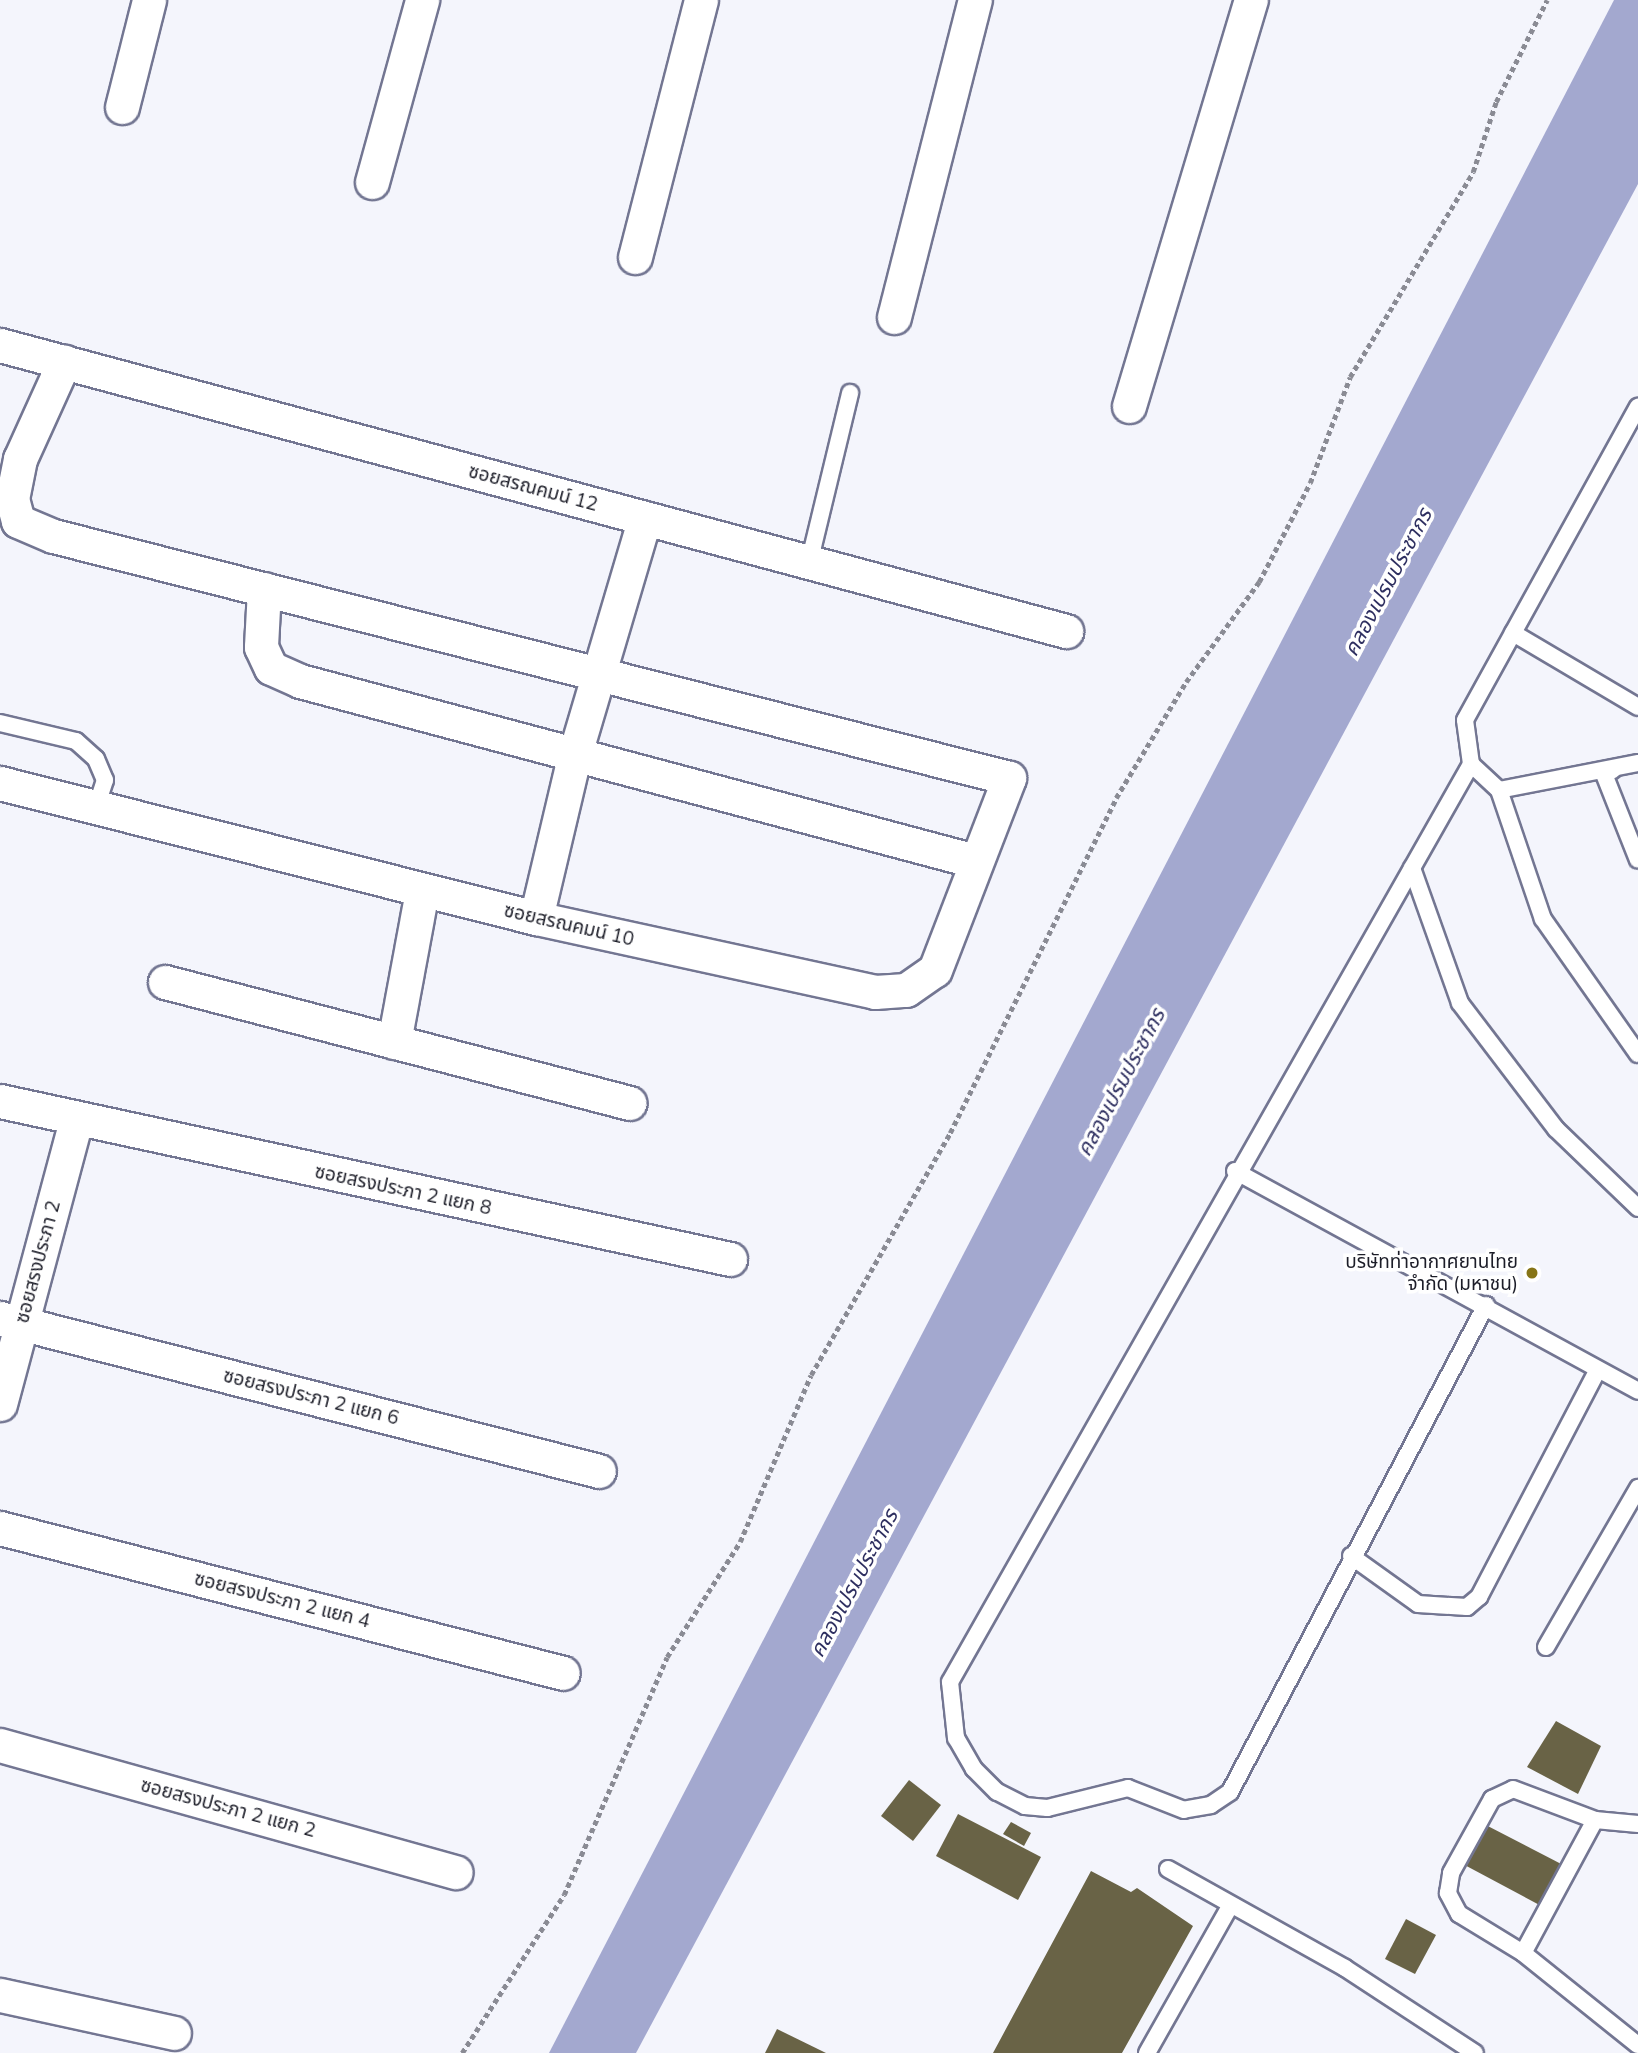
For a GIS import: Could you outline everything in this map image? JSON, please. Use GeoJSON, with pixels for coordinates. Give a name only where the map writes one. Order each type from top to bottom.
{"type":"FeatureCollection","features":[{"type":"Feature","properties":{"kind":"street"},"geometry":{"type":"LineString","coordinates":[[122,107],[149,0]]}},
{"type":"Feature","properties":{"kind":"street"},"geometry":{"type":"LineString","coordinates":[[372,182],[422,0]]}},
{"type":"Feature","properties":{"kind":"street"},"geometry":{"type":"LineString","coordinates":[[635,257],[701,0]]}},
{"type":"Feature","properties":{"kind":"street"},"geometry":{"type":"LineString","coordinates":[[894,317],[975,0]]}},
{"type":"Feature","properties":{"kind":"street"},"geometry":{"type":"LineString","coordinates":[[1129,406],[1251,0]]}},
{"type":"Feature","properties":{"kind":"street","name":"ซอยสรณคมน์ 12"},"geometry":{"type":"LineString","coordinates":[[0,345],[1066,631]]}},
{"type":"Feature","properties":{"kind":"street"},"geometry":{"type":"LineString","coordinates":[[64,362],[20,459],[12,499],[18,521],[53,536],[601,679]]}},
{"type":"Feature","properties":{"kind":"street"},"geometry":{"type":"LineString","coordinates":[[536,918],[575,757],[601,679],[645,518]]}},
{"type":"Feature","properties":{"kind":"street"},"geometry":{"type":"LineString","coordinates":[[264,589],[261,647],[271,668],[575,757],[975,861]]}},
{"type":"Feature","properties":{"kind":"street","name":"ซอยสรณคมน์ 10"},"geometry":{"type":"LineString","coordinates":[[0,783],[97,805],[422,891],[875,992],[906,990],[935,970],[1009,778],[601,679]]}},
{"type":"Feature","properties":{"kind":"street"},"geometry":{"type":"LineString","coordinates":[[394,1041],[422,891]]}},
{"type":"Feature","properties":{"kind":"street"},"geometry":{"type":"LineString","coordinates":[[165,982],[630,1103]]}},
{"type":"Feature","properties":{"kind":"street","name":"ซอยสรงประภา 2 แยก 8"},"geometry":{"type":"LineString","coordinates":[[0,1101],[76,1121],[730,1259]]}},
{"type":"Feature","properties":{"kind":"street","name":"ซอยสรงประภา 2"},"geometry":{"type":"LineString","coordinates":[[0,1404],[11,1320],[76,1121]]}},
{"type":"Feature","properties":{"kind":"street","name":"ซอยสรงประภา 2 แยก 6"},"geometry":{"type":"LineString","coordinates":[[11,1320],[599,1471]]}},
{"type":"Feature","properties":{"kind":"street","name":"ซอยสรงประภา 2 แยก 4"},"geometry":{"type":"LineString","coordinates":[[0,1528],[563,1673]]}},
{"type":"Feature","properties":{"kind":"street","name":"ซอยสรงประภา 2 แยก 2"},"geometry":{"type":"LineString","coordinates":[[0,1745],[456,1872]]}},
{"type":"Feature","properties":{"kind":"street"},"geometry":{"type":"LineString","coordinates":[[1,2000],[174,2034]]}},
{"type":"Feature","properties":{"kind":"lane"},"geometry":{"type":"LineString","coordinates":[[809,563],[850,393]]}},
{"type":"Feature","properties":{"kind":"lane"},"geometry":{"type":"LineString","coordinates":[[1486,1305],[1351,1556],[1253,1756],[1230,1793],[1211,1805],[1184,1810],[1128,1788],[1047,1808],[1025,1806],[997,1793],[956,1738],[950,1682],[1050,1513],[1236,1171],[1471,764],[1465,720],[1638,407]]}},
{"type":"Feature","properties":{"kind":"lane"},"geometry":{"type":"LineString","coordinates":[[1513,633],[1638,707]]}},
{"type":"Feature","properties":{"kind":"lane"},"geometry":{"type":"LineString","coordinates":[[0,723],[76,741],[96,758],[105,780],[97,805]]}},
{"type":"Feature","properties":{"kind":"lane"},"geometry":{"type":"LineString","coordinates":[[1499,790],[1604,774],[1638,762]]}},
{"type":"Feature","properties":{"kind":"lane"},"geometry":{"type":"LineString","coordinates":[[1471,764],[1499,790],[1543,919],[1638,1054]]}},
{"type":"Feature","properties":{"kind":"lane"},"geometry":{"type":"LineString","coordinates":[[1604,774],[1638,860]]}},
{"type":"Feature","properties":{"kind":"lane"},"geometry":{"type":"LineString","coordinates":[[1412,868],[1460,1003],[1556,1129],[1638,1208]]}},
{"type":"Feature","properties":{"kind":"lane"},"geometry":{"type":"LineString","coordinates":[[1236,1171],[1486,1305],[1597,1371],[1638,1391]]}},
{"type":"Feature","properties":{"kind":"lane"},"geometry":{"type":"LineString","coordinates":[[1351,1556],[1418,1604],[1467,1608],[1479,1597],[1597,1371]]}},
{"type":"Feature","properties":{"kind":"lane"},"geometry":{"type":"LineString","coordinates":[[1546,1647],[1638,1488]]}},
{"type":"Feature","properties":{"kind":"lane"},"geometry":{"type":"LineString","coordinates":[[1636,1824],[1595,1820],[1513,1789],[1492,1799],[1451,1873],[1448,1893],[1459,1914],[1523,1952],[1544,1973],[1638,2045]]}},
{"type":"Feature","properties":{"kind":"lane"},"geometry":{"type":"LineString","coordinates":[[1523,1952],[1595,1820]]}},
{"type":"Feature","properties":{"kind":"lane"},"geometry":{"type":"LineString","coordinates":[[1168,1869],[1345,1968],[1475,2053]]}},
{"type":"Feature","properties":{"kind":"lane"},"geometry":{"type":"LineString","coordinates":[[1147,2053],[1230,1906]]}},
{"type":"Feature","properties":{"kind":"path"},"geometry":{"type":"LineString","coordinates":[[461,2053],[564,1895],[667,1657],[740,1542],[811,1375],[950,1133],[1116,798],[1186,682],[1259,582],[1310,484],[1350,377],[1473,173],[1496,102],[1547,0]]}},
{"type":"Feature","properties":{"kind":"water","name":"คลองเปรมประชากร"},"geometry":{"type":"Polygon","coordinates":[[[1614,0],[1638,0],[1638,184],[636,2053],[549,2053],[1614,0]]]}},
{"type":"Feature","properties":{"kind":"building"},"geometry":{"type":"Polygon","coordinates":[[[1556,1721],[1601,1746],[1578,1794],[1527,1767],[1556,1721]]]}},
{"type":"Feature","properties":{"kind":"building"},"geometry":{"type":"Polygon","coordinates":[[[909,1780],[941,1805],[913,1841],[881,1816],[909,1780]]]}},
{"type":"Feature","properties":{"kind":"building"},"geometry":{"type":"Polygon","coordinates":[[[958,1814],[1041,1857],[1018,1900],[936,1856],[958,1814]]]}},
{"type":"Feature","properties":{"kind":"building"},"geometry":{"type":"Polygon","coordinates":[[[1011,1822],[1031,1833],[1024,1846],[1003,1834],[1011,1822]]]}},
{"type":"Feature","properties":{"kind":"building"},"geometry":{"type":"Polygon","coordinates":[[[1480,1822],[1567,1867],[1545,1908],[1459,1862],[1480,1822]]]}},
{"type":"Feature","properties":{"kind":"building"},"geometry":{"type":"Polygon","coordinates":[[[1091,1871],[1131,1892],[1137,1888],[1193,1926],[1122,2053],[993,2053],[1091,1871]]]}},
{"type":"Feature","properties":{"kind":"building"},"geometry":{"type":"Polygon","coordinates":[[[1406,1919],[1436,1935],[1415,1974],[1385,1959],[1406,1919]]]}},
{"type":"Feature","properties":{"kind":"building"},"geometry":{"type":"Polygon","coordinates":[[[777,2029],[826,2053],[765,2053],[777,2029]]]}},
{"type":"Feature","properties":{"kind":"place","name":"บริษัทท่าอากาศยานไทย จำกัด (มหาชน)"},"geometry":{"type":"Point","coordinates":[1532,1273]}}]}
